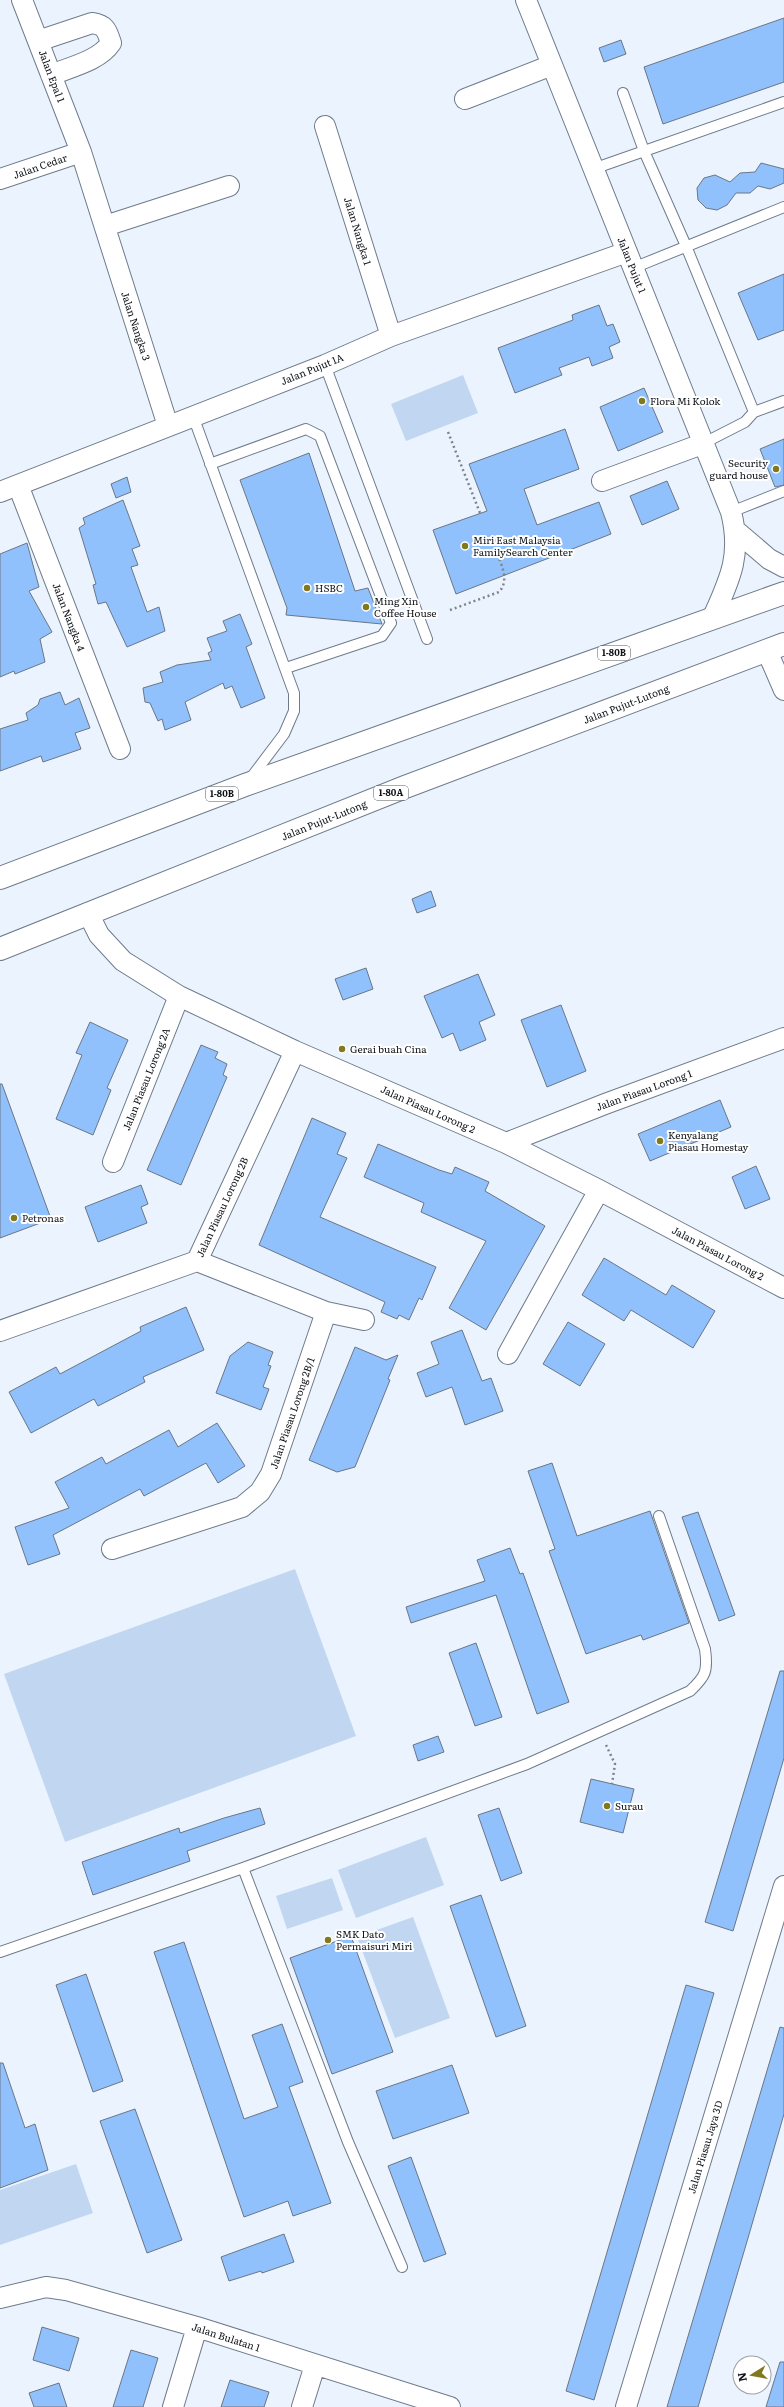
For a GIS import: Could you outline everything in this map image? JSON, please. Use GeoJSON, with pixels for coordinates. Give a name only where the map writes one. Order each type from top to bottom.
{"type":"FeatureCollection","features":[{"type":"Feature","properties":{"kind":"highway","name":"1-80B"},"geometry":{"type":"LineString","coordinates":[[0,878],[245,785],[713,617],[784,593]]}},
{"type":"Feature","properties":{"kind":"highway","name":"Jalan Pujut-Lutong"},"geometry":{"type":"LineString","coordinates":[[0,949],[405,787],[776,648]]}},
{"type":"Feature","properties":{"kind":"street","name":"Jalan Epal 1"},"geometry":{"type":"LineString","coordinates":[[22,0],[81,152]]}},
{"type":"Feature","properties":{"kind":"street","name":"Jalan Pujut 1"},"geometry":{"type":"LineString","coordinates":[[526,0],[733,521],[769,559],[784,567]]}},
{"type":"Feature","properties":{"kind":"street"},"geometry":{"type":"LineString","coordinates":[[38,41],[92,23],[101,24],[107,29],[111,43],[99,56],[51,75]]}},
{"type":"Feature","properties":{"kind":"street"},"geometry":{"type":"LineString","coordinates":[[465,99],[552,65]]}},
{"type":"Feature","properties":{"kind":"street","name":"Jalan Nangka 1"},"geometry":{"type":"LineString","coordinates":[[325,126],[390,336]]}},
{"type":"Feature","properties":{"kind":"street","name":"Jalan Cedar"},"geometry":{"type":"LineString","coordinates":[[0,179],[81,152]]}},
{"type":"Feature","properties":{"kind":"street","name":"Jalan Nangka 3"},"geometry":{"type":"LineString","coordinates":[[81,152],[168,426]]}},
{"type":"Feature","properties":{"kind":"street"},"geometry":{"type":"LineString","coordinates":[[104,226],[229,186]]}},
{"type":"Feature","properties":{"kind":"street","name":"Jalan Pujut 1A"},"geometry":{"type":"LineString","coordinates":[[0,492],[325,365],[390,336],[630,260]]}},
{"type":"Feature","properties":{"kind":"street"},"geometry":{"type":"LineString","coordinates":[[602,481],[702,444]]}},
{"type":"Feature","properties":{"kind":"street","name":"Jalan Nangka 4"},"geometry":{"type":"LineString","coordinates":[[18,485],[120,749]]}},
{"type":"Feature","properties":{"kind":"street","name":"Jalan Pujut 1"},"geometry":{"type":"LineString","coordinates":[[713,617],[733,571],[733,521]]}},
{"type":"Feature","properties":{"kind":"street"},"geometry":{"type":"LineString","coordinates":[[776,648],[784,690]]}},
{"type":"Feature","properties":{"kind":"street","name":"Jalan Piasau Lorong 2"},"geometry":{"type":"LineString","coordinates":[[88,913],[99,935],[123,960],[179,996],[294,1051],[506,1143],[599,1190],[784,1288]]}},
{"type":"Feature","properties":{"kind":"street","name":"Jalan Piasau Lorong 2A"},"geometry":{"type":"LineString","coordinates":[[113,1162],[179,996]]}},
{"type":"Feature","properties":{"kind":"street","name":"Jalan Piasau Lorong 1"},"geometry":{"type":"LineString","coordinates":[[506,1143],[605,1104],[784,1038]]}},
{"type":"Feature","properties":{"kind":"street","name":"Jalan Piasau Lorong 2B"},"geometry":{"type":"LineString","coordinates":[[0,1331],[197,1261],[294,1051]]}},
{"type":"Feature","properties":{"kind":"street"},"geometry":{"type":"LineString","coordinates":[[508,1354],[599,1190]]}},
{"type":"Feature","properties":{"kind":"street"},"geometry":{"type":"LineString","coordinates":[[197,1261],[326,1312],[364,1320]]}},
{"type":"Feature","properties":{"kind":"street","name":"Jalan Piasau Lorong 2B/1"},"geometry":{"type":"LineString","coordinates":[[112,1549],[242,1507],[260,1492],[271,1474],[326,1312]]}},
{"type":"Feature","properties":{"kind":"street","name":"Jalan Piasau Jaya 3D"},"geometry":{"type":"LineString","coordinates":[[626,2407],[784,1886]]}},
{"type":"Feature","properties":{"kind":"street","name":"Jalan Bulatan 1"},"geometry":{"type":"LineString","coordinates":[[0,2298],[46,2287],[66,2290],[197,2327],[450,2407]]}},
{"type":"Feature","properties":{"kind":"street"},"geometry":{"type":"LineString","coordinates":[[173,2407],[197,2327]]}},
{"type":"Feature","properties":{"kind":"street"},"geometry":{"type":"LineString","coordinates":[[302,2407],[315,2365]]}},
{"type":"Feature","properties":{"kind":"lane"},"geometry":{"type":"LineString","coordinates":[[623,93],[644,151],[686,246],[754,412]]}},
{"type":"Feature","properties":{"kind":"lane"},"geometry":{"type":"LineString","coordinates":[[593,169],[784,102]]}},
{"type":"Feature","properties":{"kind":"lane"},"geometry":{"type":"LineString","coordinates":[[630,260],[686,246],[784,208]]}},
{"type":"Feature","properties":{"kind":"lane"},"geometry":{"type":"LineString","coordinates":[[325,365],[427,639]]}},
{"type":"Feature","properties":{"kind":"lane"},"geometry":{"type":"LineString","coordinates":[[702,444],[745,422],[754,412],[784,400]]}},
{"type":"Feature","properties":{"kind":"lane"},"geometry":{"type":"LineString","coordinates":[[193,416],[294,693],[294,711],[284,734],[245,785]]}},
{"type":"Feature","properties":{"kind":"lane"},"geometry":{"type":"LineString","coordinates":[[210,464],[306,429],[320,436],[391,623],[382,636],[286,668]]}},
{"type":"Feature","properties":{"kind":"lane"},"geometry":{"type":"LineString","coordinates":[[733,521],[784,491]]}},
{"type":"Feature","properties":{"kind":"lane"},"geometry":{"type":"LineString","coordinates":[[0,1952],[243,1868],[527,1764],[690,1691],[703,1678],[707,1665],[706,1649],[659,1516]]}},
{"type":"Feature","properties":{"kind":"lane"},"geometry":{"type":"LineString","coordinates":[[243,1868],[348,2142],[402,2267]]}},
{"type":"Feature","properties":{"kind":"path"},"geometry":{"type":"LineString","coordinates":[[448,432],[480,513]]}},
{"type":"Feature","properties":{"kind":"path"},"geometry":{"type":"LineString","coordinates":[[450,610],[499,592],[503,588],[505,583],[504,576],[496,551]]}},
{"type":"Feature","properties":{"kind":"path"},"geometry":{"type":"LineString","coordinates":[[600,1731],[615,1764],[612,1784]]}},
{"type":"Feature","properties":{"kind":"shaded area"},"geometry":{"type":"Polygon","coordinates":[[[463,375],[478,413],[406,441],[391,404],[463,375]]]}},
{"type":"Feature","properties":{"kind":"shaded area"},"geometry":{"type":"Polygon","coordinates":[[[295,1569],[356,1736],[65,1842],[4,1674],[295,1569]]]}},
{"type":"Feature","properties":{"kind":"shaded area"},"geometry":{"type":"Polygon","coordinates":[[[426,1837],[444,1885],[356,1918],[338,1870],[426,1837]]]}},
{"type":"Feature","properties":{"kind":"shaded area"},"geometry":{"type":"Polygon","coordinates":[[[332,1878],[343,1910],[287,1929],[276,1896],[332,1878]]]}},
{"type":"Feature","properties":{"kind":"shaded area"},"geometry":{"type":"Polygon","coordinates":[[[413,1917],[450,2018],[395,2038],[357,1937],[413,1917]]]}},
{"type":"Feature","properties":{"kind":"shaded area"},"geometry":{"type":"Polygon","coordinates":[[[76,2164],[93,2213],[0,2245],[0,2190],[76,2164]]]}},
{"type":"Feature","properties":{"kind":"building"},"geometry":{"type":"Polygon","coordinates":[[[784,18],[784,82],[663,124],[644,67],[784,18]]]}},
{"type":"Feature","properties":{"kind":"building"},"geometry":{"type":"Polygon","coordinates":[[[621,40],[626,54],[604,62],[599,48],[621,40]]]}},
{"type":"Feature","properties":{"kind":"building"},"geometry":{"type":"Polygon","coordinates":[[[761,163],[784,169],[784,183],[770,189],[758,186],[750,193],[736,193],[727,205],[717,210],[706,208],[698,200],[697,188],[704,178],[715,175],[730,182],[740,173],[755,172],[761,163]]]}},
{"type":"Feature","properties":{"kind":"building"},"geometry":{"type":"Polygon","coordinates":[[[784,274],[784,330],[758,340],[738,293],[784,274]]]}},
{"type":"Feature","properties":{"kind":"building"},"geometry":{"type":"Polygon","coordinates":[[[599,305],[607,326],[613,324],[620,342],[609,347],[613,358],[592,366],[589,357],[559,368],[562,375],[515,393],[498,348],[573,320],[572,315],[599,305]]]}},
{"type":"Feature","properties":{"kind":"building"},"geometry":{"type":"Polygon","coordinates":[[[644,388],[663,432],[618,451],[600,407],[644,388]]]}},
{"type":"Feature","properties":{"kind":"building"},"geometry":{"type":"Polygon","coordinates":[[[565,429],[579,469],[524,489],[537,525],[599,502],[611,534],[456,594],[433,530],[487,511],[469,464],[565,429]]]}},
{"type":"Feature","properties":{"kind":"building","name":"Security guard house"},"geometry":{"type":"Polygon","coordinates":[[[784,439],[784,485],[775,487],[760,449],[784,439]]]}},
{"type":"Feature","properties":{"kind":"building"},"geometry":{"type":"Polygon","coordinates":[[[309,453],[355,591],[368,588],[382,624],[286,615],[287,608],[240,480],[309,453]]]}},
{"type":"Feature","properties":{"kind":"building"},"geometry":{"type":"Polygon","coordinates":[[[127,477],[131,492],[116,498],[111,484],[127,477]]]}},
{"type":"Feature","properties":{"kind":"building"},"geometry":{"type":"Polygon","coordinates":[[[667,481],[679,509],[642,525],[630,496],[667,481]]]}},
{"type":"Feature","properties":{"kind":"building"},"geometry":{"type":"Polygon","coordinates":[[[123,500],[140,546],[132,549],[138,565],[131,567],[147,612],[159,607],[165,631],[127,647],[106,602],[98,604],[93,585],[96,584],[79,528],[85,524],[83,518],[123,500]]]}},
{"type":"Feature","properties":{"kind":"building"},"geometry":{"type":"Polygon","coordinates":[[[27,543],[39,587],[29,591],[52,632],[40,639],[45,662],[15,674],[14,671],[0,677],[0,554],[27,543]]]}},
{"type":"Feature","properties":{"kind":"building"},"geometry":{"type":"Polygon","coordinates":[[[240,614],[252,644],[246,647],[265,698],[241,708],[232,686],[225,689],[223,683],[185,702],[191,720],[165,730],[162,719],[158,721],[150,703],[145,702],[143,688],[163,682],[160,672],[177,665],[211,660],[208,653],[212,651],[207,638],[227,631],[223,621],[240,614]]]}},
{"type":"Feature","properties":{"kind":"building"},"geometry":{"type":"Polygon","coordinates":[[[60,692],[65,705],[79,698],[90,728],[75,733],[81,749],[43,762],[41,756],[0,771],[0,729],[28,720],[26,713],[38,705],[40,699],[60,692]]]}},
{"type":"Feature","properties":{"kind":"building"},"geometry":{"type":"Polygon","coordinates":[[[431,891],[436,906],[417,913],[412,899],[431,891]]]}},
{"type":"Feature","properties":{"kind":"building"},"geometry":{"type":"Polygon","coordinates":[[[366,968],[373,989],[343,1000],[335,979],[366,968]]]}},
{"type":"Feature","properties":{"kind":"building"},"geometry":{"type":"Polygon","coordinates":[[[478,974],[495,1015],[479,1022],[486,1040],[460,1051],[453,1033],[442,1038],[424,996],[478,974]]]}},
{"type":"Feature","properties":{"kind":"building"},"geometry":{"type":"Polygon","coordinates":[[[561,1005],[586,1071],[547,1087],[521,1020],[561,1005]]]}},
{"type":"Feature","properties":{"kind":"building"},"geometry":{"type":"Polygon","coordinates":[[[90,1022],[128,1040],[107,1088],[111,1090],[93,1135],[56,1119],[82,1055],[76,1053],[90,1022]]]}},
{"type":"Feature","properties":{"kind":"building"},"geometry":{"type":"Polygon","coordinates":[[[201,1045],[218,1052],[215,1058],[227,1064],[223,1075],[227,1077],[181,1185],[147,1170],[201,1045]]]}},
{"type":"Feature","properties":{"kind":"building"},"geometry":{"type":"Polygon","coordinates":[[[0,1084],[2,1084],[51,1219],[0,1238],[0,1084]]]}},
{"type":"Feature","properties":{"kind":"building"},"geometry":{"type":"Polygon","coordinates":[[[720,1100],[731,1127],[650,1161],[638,1134],[720,1100]]]}},
{"type":"Feature","properties":{"kind":"building"},"geometry":{"type":"Polygon","coordinates":[[[312,1118],[346,1133],[337,1154],[347,1158],[320,1217],[436,1267],[422,1300],[419,1298],[409,1320],[399,1315],[397,1319],[381,1312],[385,1302],[259,1245],[312,1118]]]}},
{"type":"Feature","properties":{"kind":"building"},"geometry":{"type":"Polygon","coordinates":[[[378,1144],[439,1170],[452,1174],[455,1167],[489,1182],[485,1191],[545,1226],[486,1330],[449,1308],[486,1241],[421,1212],[424,1203],[364,1177],[378,1144]]]}},
{"type":"Feature","properties":{"kind":"building"},"geometry":{"type":"Polygon","coordinates":[[[756,1166],[770,1199],[745,1209],[732,1177],[756,1166]]]}},
{"type":"Feature","properties":{"kind":"building"},"geometry":{"type":"Polygon","coordinates":[[[141,1185],[148,1204],[141,1207],[147,1223],[98,1242],[85,1207],[141,1185]]]}},
{"type":"Feature","properties":{"kind":"building"},"geometry":{"type":"Polygon","coordinates":[[[604,1258],[666,1295],[672,1285],[715,1311],[693,1348],[631,1310],[624,1321],[582,1295],[604,1258]]]}},
{"type":"Feature","properties":{"kind":"building"},"geometry":{"type":"Polygon","coordinates":[[[186,1307],[204,1350],[143,1377],[145,1382],[98,1406],[94,1399],[31,1433],[9,1392],[56,1367],[60,1374],[141,1331],[140,1327],[186,1307]]]}},
{"type":"Feature","properties":{"kind":"building"},"geometry":{"type":"Polygon","coordinates":[[[568,1322],[605,1344],[580,1386],[543,1364],[568,1322]]]}},
{"type":"Feature","properties":{"kind":"building"},"geometry":{"type":"Polygon","coordinates":[[[462,1330],[482,1381],[491,1378],[503,1411],[465,1425],[452,1387],[426,1397],[417,1373],[439,1364],[431,1342],[462,1330]]]}},
{"type":"Feature","properties":{"kind":"building"},"geometry":{"type":"Polygon","coordinates":[[[248,1342],[273,1352],[268,1365],[271,1366],[263,1387],[269,1389],[261,1410],[216,1393],[230,1356],[248,1342]]]}},
{"type":"Feature","properties":{"kind":"building"},"geometry":{"type":"Polygon","coordinates":[[[355,1347],[386,1360],[398,1355],[388,1379],[390,1380],[355,1467],[337,1472],[309,1460],[355,1347]]]}},
{"type":"Feature","properties":{"kind":"building"},"geometry":{"type":"Polygon","coordinates":[[[217,1423],[245,1466],[218,1483],[206,1463],[144,1496],[140,1489],[53,1535],[60,1554],[28,1565],[15,1527],[69,1508],[55,1482],[102,1457],[106,1464],[169,1430],[178,1447],[217,1423]]]}},
{"type":"Feature","properties":{"kind":"building"},"geometry":{"type":"Polygon","coordinates":[[[552,1463],[577,1536],[650,1511],[689,1623],[643,1640],[641,1635],[586,1654],[549,1551],[555,1549],[528,1471],[552,1463]]]}},
{"type":"Feature","properties":{"kind":"building"},"geometry":{"type":"Polygon","coordinates":[[[698,1512],[735,1615],[719,1621],[682,1517],[698,1512]]]}},
{"type":"Feature","properties":{"kind":"building"},"geometry":{"type":"Polygon","coordinates":[[[510,1548],[520,1574],[523,1573],[569,1702],[537,1714],[496,1595],[411,1623],[406,1607],[485,1581],[477,1560],[510,1548]]]}},
{"type":"Feature","properties":{"kind":"building"},"geometry":{"type":"Polygon","coordinates":[[[476,1643],[502,1717],[475,1726],[449,1653],[476,1643]]]}},
{"type":"Feature","properties":{"kind":"building"},"geometry":{"type":"Polygon","coordinates":[[[780,1671],[784,1671],[784,1758],[733,1931],[705,1922],[780,1671]]]}},
{"type":"Feature","properties":{"kind":"building"},"geometry":{"type":"Polygon","coordinates":[[[438,1736],[444,1752],[418,1761],[413,1745],[438,1736]]]}},
{"type":"Feature","properties":{"kind":"building","name":"Surau"},"geometry":{"type":"Polygon","coordinates":[[[591,1779],[634,1789],[623,1833],[580,1822],[591,1779]]]}},
{"type":"Feature","properties":{"kind":"building"},"geometry":{"type":"Polygon","coordinates":[[[260,1808],[265,1824],[187,1851],[190,1861],[93,1895],[82,1862],[179,1828],[180,1833],[260,1808]]]}},
{"type":"Feature","properties":{"kind":"building"},"geometry":{"type":"Polygon","coordinates":[[[499,1808],[522,1873],[501,1881],[478,1815],[499,1808]]]}},
{"type":"Feature","properties":{"kind":"building"},"geometry":{"type":"Polygon","coordinates":[[[481,1895],[526,2026],[496,2037],[450,1906],[481,1895]]]}},
{"type":"Feature","properties":{"kind":"building"},"geometry":{"type":"Polygon","coordinates":[[[351,1936],[393,2052],[332,2074],[290,1958],[351,1936]]]}},
{"type":"Feature","properties":{"kind":"building"},"geometry":{"type":"Polygon","coordinates":[[[184,1942],[244,2119],[278,2107],[252,2035],[282,2024],[303,2082],[289,2087],[331,2203],[293,2216],[288,2201],[244,2217],[154,1952],[184,1942]]]}},
{"type":"Feature","properties":{"kind":"building"},"geometry":{"type":"Polygon","coordinates":[[[86,1974],[123,2081],[93,2092],[56,1985],[86,1974]]]}},
{"type":"Feature","properties":{"kind":"building"},"geometry":{"type":"Polygon","coordinates":[[[686,1985],[714,1993],[594,2400],[566,2391],[686,1985]]]}},
{"type":"Feature","properties":{"kind":"building"},"geometry":{"type":"Polygon","coordinates":[[[780,2027],[784,2028],[784,2114],[698,2407],[667,2407],[780,2027]]]}},
{"type":"Feature","properties":{"kind":"building"},"geometry":{"type":"Polygon","coordinates":[[[0,2063],[3,2063],[25,2128],[35,2124],[48,2170],[0,2188],[0,2063]]]}},
{"type":"Feature","properties":{"kind":"building"},"geometry":{"type":"Polygon","coordinates":[[[452,2065],[469,2113],[393,2139],[376,2091],[452,2065]]]}},
{"type":"Feature","properties":{"kind":"building"},"geometry":{"type":"Polygon","coordinates":[[[135,2109],[182,2240],[147,2253],[100,2121],[135,2109]]]}},
{"type":"Feature","properties":{"kind":"building"},"geometry":{"type":"Polygon","coordinates":[[[411,2157],[446,2254],[424,2262],[388,2166],[411,2157]]]}},
{"type":"Feature","properties":{"kind":"building"},"geometry":{"type":"Polygon","coordinates":[[[284,2234],[294,2262],[262,2273],[261,2271],[229,2281],[221,2257],[284,2234]]]}},
{"type":"Feature","properties":{"kind":"building"},"geometry":{"type":"Polygon","coordinates":[[[42,2327],[79,2338],[69,2371],[33,2360],[42,2327]]]}},
{"type":"Feature","properties":{"kind":"building"},"geometry":{"type":"Polygon","coordinates":[[[131,2350],[158,2358],[143,2407],[113,2407],[131,2350]]]}},
{"type":"Feature","properties":{"kind":"building"},"geometry":{"type":"Polygon","coordinates":[[[780,2362],[784,2362],[784,2407],[766,2407],[770,2395],[772,2395],[772,2388],[780,2362]]]}},
{"type":"Feature","properties":{"kind":"building"},"geometry":{"type":"Polygon","coordinates":[[[230,2380],[269,2392],[264,2407],[221,2407],[230,2380]]]}},
{"type":"Feature","properties":{"kind":"building"},"geometry":{"type":"Polygon","coordinates":[[[59,2383],[67,2407],[34,2407],[29,2393],[59,2383]]]}},
{"type":"Feature","properties":{"kind":"place","name":"Flora Mi Kolok"},"geometry":{"type":"Point","coordinates":[642,401]}},
{"type":"Feature","properties":{"kind":"place","name":"Security guard house"},"geometry":{"type":"Point","coordinates":[776,469]}},
{"type":"Feature","properties":{"kind":"place","name":"Miri East Malaysia FamilySearch Center"},"geometry":{"type":"Point","coordinates":[465,546]}},
{"type":"Feature","properties":{"kind":"place","name":"HSBC"},"geometry":{"type":"Point","coordinates":[307,588]}},
{"type":"Feature","properties":{"kind":"place","name":"Ming Xin Coffee House"},"geometry":{"type":"Point","coordinates":[366,607]}},
{"type":"Feature","properties":{"kind":"place","name":"Gerai buah Cina"},"geometry":{"type":"Point","coordinates":[342,1049]}},
{"type":"Feature","properties":{"kind":"place","name":"Kenyalang Piasau Homestay"},"geometry":{"type":"Point","coordinates":[660,1141]}},
{"type":"Feature","properties":{"kind":"place","name":"Petronas"},"geometry":{"type":"Point","coordinates":[14,1218]}},
{"type":"Feature","properties":{"kind":"place","name":"Surau"},"geometry":{"type":"Point","coordinates":[607,1806]}},
{"type":"Feature","properties":{"kind":"place","name":"SMK Dato Permaisuri Miri"},"geometry":{"type":"Point","coordinates":[328,1940]}}]}
